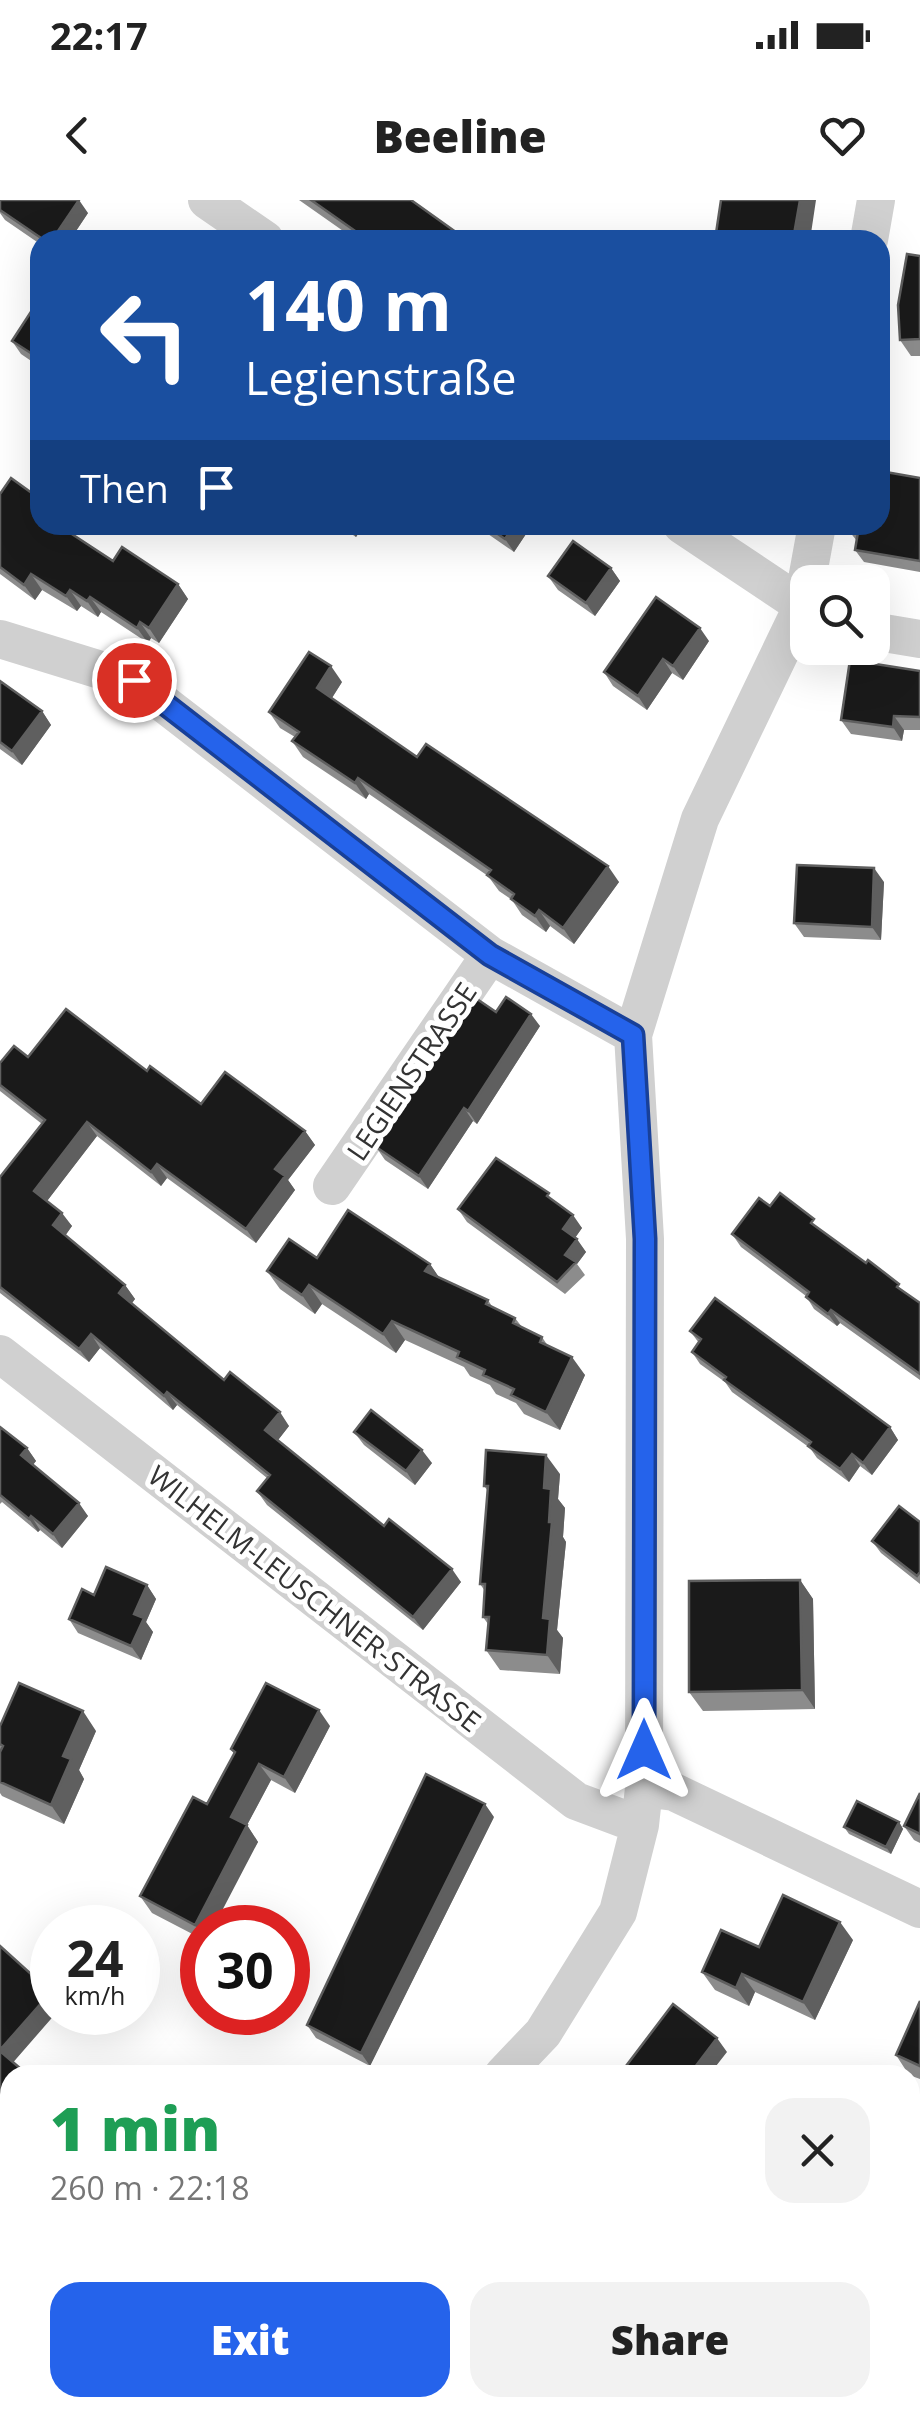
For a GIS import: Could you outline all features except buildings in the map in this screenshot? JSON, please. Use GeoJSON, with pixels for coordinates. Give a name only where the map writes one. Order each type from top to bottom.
{"type":"FeatureCollection","features":[{"type":"Feature","properties":{"kind":"street"},"geometry":{"type":"LineString","coordinates":[[207,200],[250,230]]}},
{"type":"Feature","properties":{"kind":"street"},"geometry":{"type":"LineString","coordinates":[[870,230],[876,200]]}},
{"type":"Feature","properties":{"kind":"street"},"geometry":{"type":"LineString","coordinates":[[697,535],[790,598]]}},
{"type":"Feature","properties":{"kind":"street"},"geometry":{"type":"LineString","coordinates":[[810,565],[815,535]]}},
{"type":"Feature","properties":{"kind":"street"},"geometry":{"type":"LineString","coordinates":[[890,634],[920,638]]}},
{"type":"Feature","properties":{"kind":"street"},"geometry":{"type":"LineString","coordinates":[[512,2065],[544,2033],[618,1912],[640,1825],[644,1788],[645,1239],[633,1035],[700,819],[790,636]]}},
{"type":"Feature","properties":{"kind":"street","name":"LEGIENSTRASSE"},"geometry":{"type":"LineString","coordinates":[[0,639],[134,680],[490,955],[633,1035]]}},
{"type":"Feature","properties":{"kind":"street","name":"LEGIENSTRASSE"},"geometry":{"type":"LineString","coordinates":[[332,1186],[490,955]]}},
{"type":"Feature","properties":{"kind":"street","name":"WILHELM-LEUSCHNER-STRASSE"},"geometry":{"type":"LineString","coordinates":[[0,1354],[576,1801],[640,1825]]}},
{"type":"Feature","properties":{"kind":"street"},"geometry":{"type":"LineString","coordinates":[[644,1788],[674,1792],[920,1909]]}},
{"type":"Feature","properties":{"kind":"route"},"geometry":{"type":"LineString","coordinates":[[134,680],[490,955],[633,1035],[645,1239],[644,1750]]}}]}
